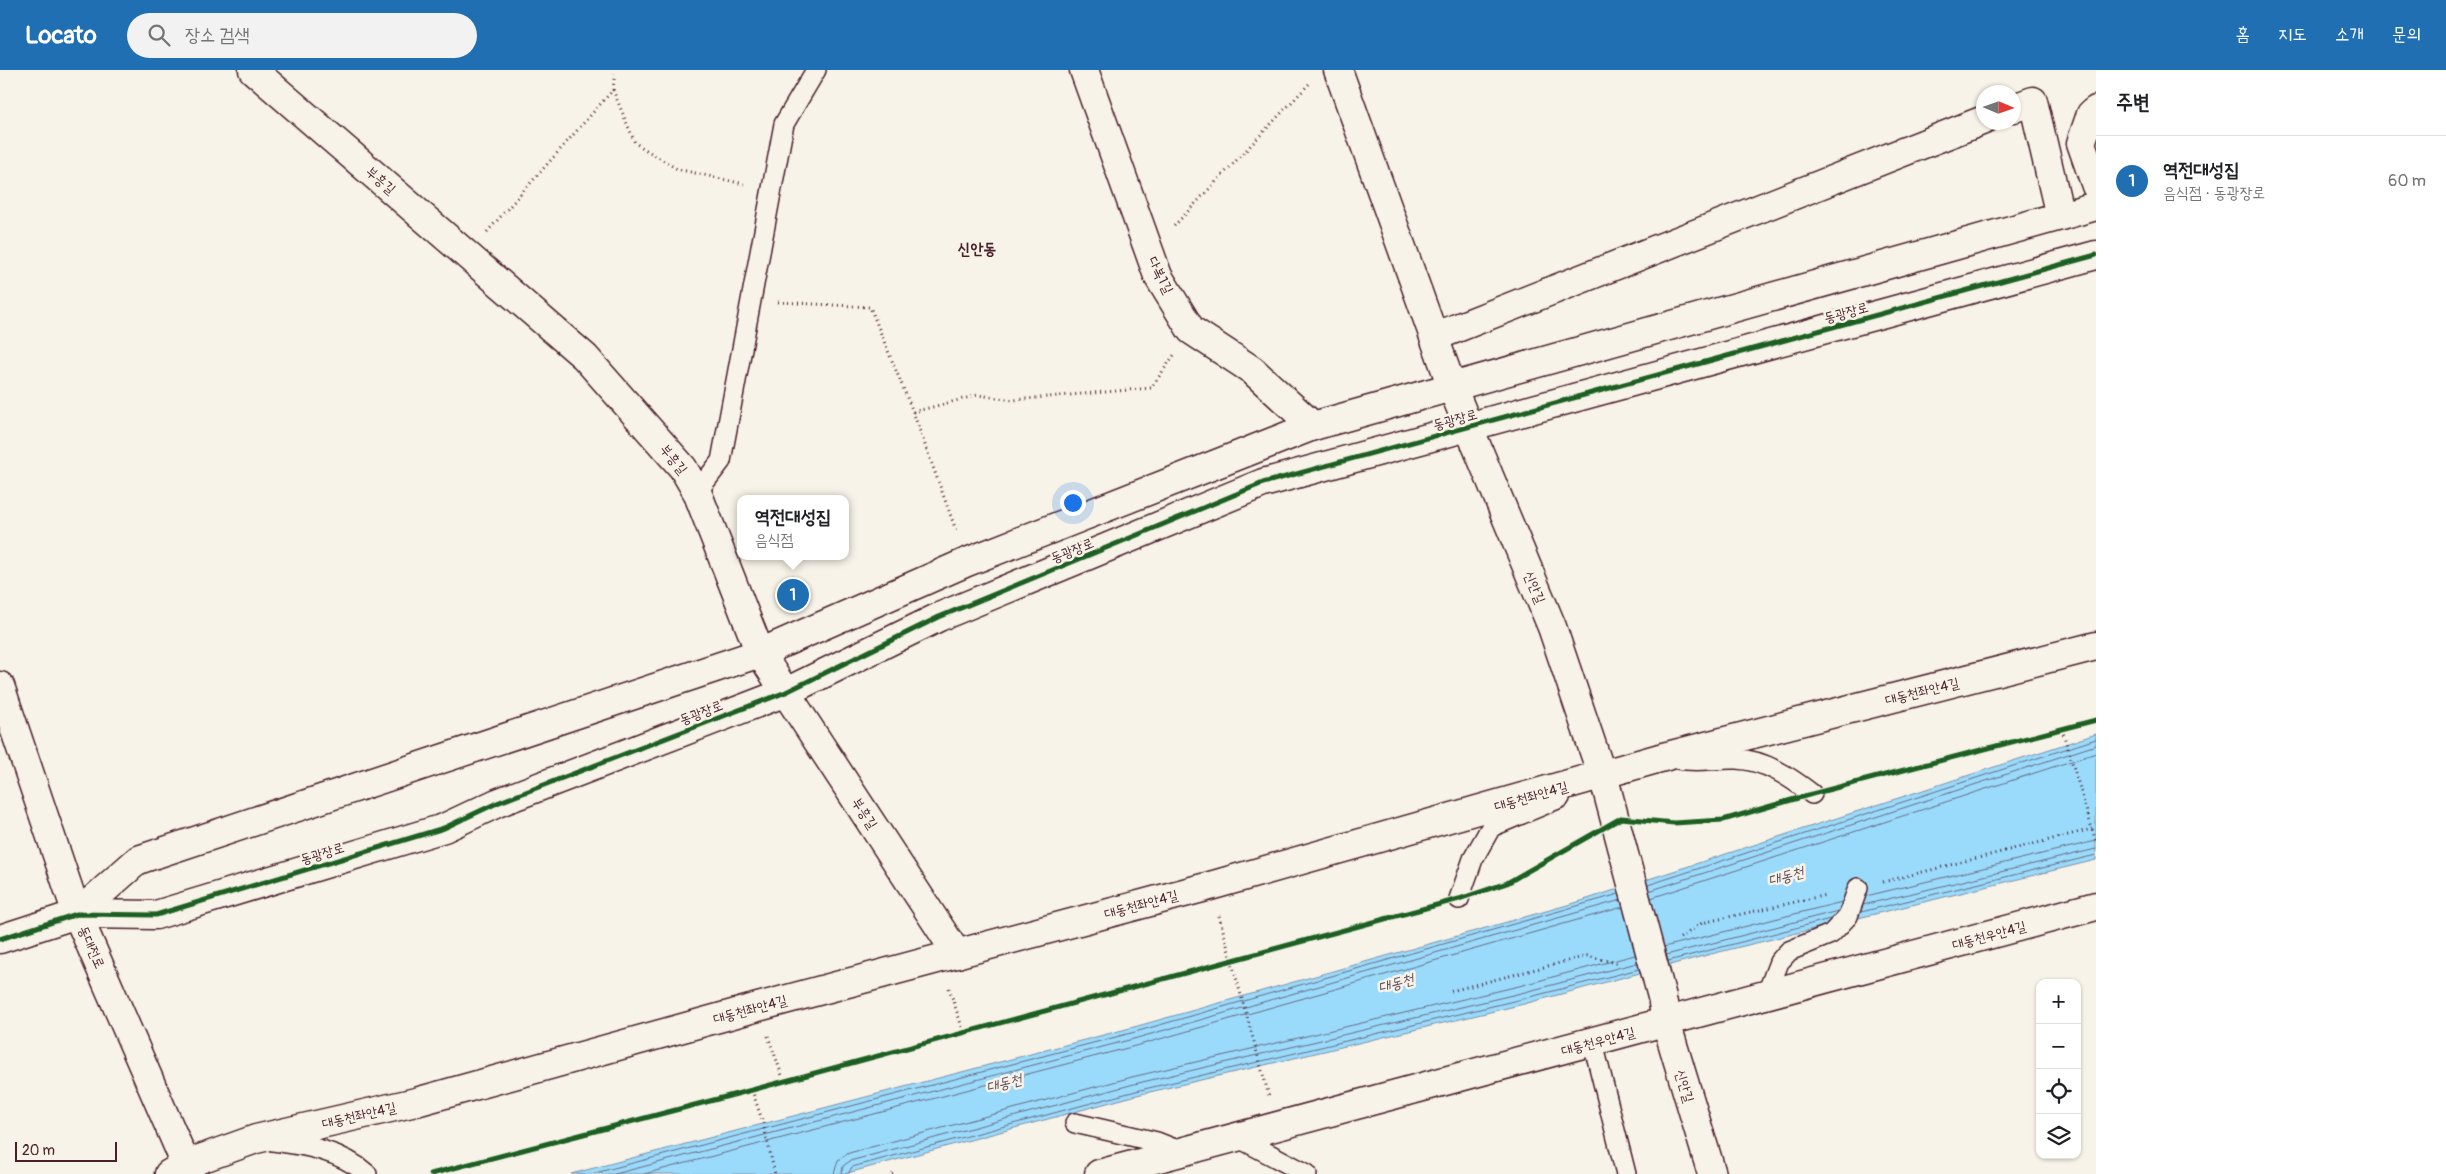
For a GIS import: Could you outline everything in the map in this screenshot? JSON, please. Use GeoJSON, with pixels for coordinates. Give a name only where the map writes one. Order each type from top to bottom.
{"type":"FeatureCollection","features":[{"type":"Feature","properties":{"kind":"street","name":"부흥길"},"geometry":{"type":"LineString","coordinates":[[254,70],[585,357],[683,468],[697,492],[760,653],[957,954]]}},
{"type":"Feature","properties":{"kind":"street","name":"다복1길"},"geometry":{"type":"LineString","coordinates":[[1084,70],[1158,276],[1191,330],[1252,370],[1313,426]]}},
{"type":"Feature","properties":{"kind":"street","name":"신안길"},"geometry":{"type":"LineString","coordinates":[[1327,74],[1434,337],[1452,387],[1552,627],[1605,783],[1664,1009],[1712,1174]]}},
{"type":"Feature","properties":{"kind":"street"},"geometry":{"type":"LineString","coordinates":[[2021,105],[2033,101],[2060,216]]}},
{"type":"Feature","properties":{"kind":"street"},"geometry":{"type":"LineString","coordinates":[[2096,110],[2091,114],[2080,143],[2096,186]]}},
{"type":"Feature","properties":{"kind":"street"},"geometry":{"type":"LineString","coordinates":[[1434,337],[1976,123]]}},
{"type":"Feature","properties":{"kind":"street","name":"동광장로"},"geometry":{"type":"LineString","coordinates":[[77,914],[138,860],[760,653],[967,562],[1313,426],[2096,206]]}},
{"type":"Feature","properties":{"kind":"street","name":"동광장로"},"geometry":{"type":"LineString","coordinates":[[77,914],[156,914],[444,828],[497,802],[786,692],[939,617],[1263,483],[2096,255]]}},
{"type":"Feature","properties":{"kind":"street","name":"대동천좌안4길"},"geometry":{"type":"LineString","coordinates":[[182,1171],[256,1139],[416,1102],[1210,886],[1605,783],[1667,756],[2096,646]]}},
{"type":"Feature","properties":{"kind":"street","name":"동대전로"},"geometry":{"type":"LineString","coordinates":[[0,686],[77,914],[182,1171]]}},
{"type":"Feature","properties":{"kind":"street","name":"대동천우안4길"},"geometry":{"type":"LineString","coordinates":[[1099,1174],[1184,1159],[1239,1138],[1593,1043],[1664,1009],[1766,996],[2096,906]]}},
{"type":"Feature","properties":{"kind":"street"},"geometry":{"type":"LineString","coordinates":[[0,939],[77,914]]}},
{"type":"Feature","properties":{"kind":"lane"},"geometry":{"type":"LineString","coordinates":[[697,492],[721,461],[784,124],[816,70]]}},
{"type":"Feature","properties":{"kind":"lane"},"geometry":{"type":"LineString","coordinates":[[1667,756],[1692,762],[1736,759],[1756,762],[1793,779],[1812,794]]}},
{"type":"Feature","properties":{"kind":"lane"},"geometry":{"type":"LineString","coordinates":[[1459,900],[1473,859],[1491,827],[1512,816],[1605,783]]}},
{"type":"Feature","properties":{"kind":"lane"},"geometry":{"type":"LineString","coordinates":[[1766,996],[1779,962],[1789,951],[1831,934],[1848,916],[1858,888]]}},
{"type":"Feature","properties":{"kind":"lane"},"geometry":{"type":"LineString","coordinates":[[1593,1043],[1626,1174]]}},
{"type":"Feature","properties":{"kind":"lane"},"geometry":{"type":"LineString","coordinates":[[1075,1123],[1157,1142],[1184,1159]]}},
{"type":"Feature","properties":{"kind":"lane"},"geometry":{"type":"LineString","coordinates":[[1239,1138],[1307,1174]]}},
{"type":"Feature","properties":{"kind":"lane"},"geometry":{"type":"LineString","coordinates":[[256,1139],[304,1145],[345,1158],[367,1174]]}},
{"type":"Feature","properties":{"kind":"path"},"geometry":{"type":"LineString","coordinates":[[615,70],[612,90],[635,143],[677,169],[772,190]]}},
{"type":"Feature","properties":{"kind":"path"},"geometry":{"type":"LineString","coordinates":[[1150,252],[1327,74]]}},
{"type":"Feature","properties":{"kind":"path"},"geometry":{"type":"LineString","coordinates":[[467,254],[612,90]]}},
{"type":"Feature","properties":{"kind":"path"},"geometry":{"type":"LineString","coordinates":[[751,300],[870,307],[913,412],[967,562]]}},
{"type":"Feature","properties":{"kind":"path"},"geometry":{"type":"LineString","coordinates":[[913,412],[978,395],[1013,400],[1151,388],[1191,330]]}},
{"type":"Feature","properties":{"kind":"path"},"geometry":{"type":"LineString","coordinates":[[2062,729],[2094,829],[2096,842]]}},
{"type":"Feature","properties":{"kind":"path"},"geometry":{"type":"LineString","coordinates":[[1672,943],[1702,923],[1858,888],[2094,829]]}},
{"type":"Feature","properties":{"kind":"path"},"geometry":{"type":"LineString","coordinates":[[1210,886],[1278,1128]]}},
{"type":"Feature","properties":{"kind":"path"},"geometry":{"type":"LineString","coordinates":[[1451,991],[1587,956],[1622,964]]}},
{"type":"Feature","properties":{"kind":"path"},"geometry":{"type":"LineString","coordinates":[[953,1000],[964,1033]]}},
{"type":"Feature","properties":{"kind":"path"},"geometry":{"type":"LineString","coordinates":[[770,1043],[784,1081]]}},
{"type":"Feature","properties":{"kind":"path"},"geometry":{"type":"LineString","coordinates":[[752,1090],[763,1122],[775,1174]]}},
{"type":"Feature","properties":{"kind":"path"},"geometry":{"type":"LineString","coordinates":[[892,1174],[896,1173]]}},
{"type":"Feature","properties":{"kind":"water","name":"대동천"},"geometry":{"type":"Polygon","coordinates":[[[2096,734],[2096,860],[1711,954],[1524,1004],[1137,1095],[844,1174],[571,1174],[1134,1027],[1578,902],[2096,734]]]}},
{"type":"Feature","properties":{"kind":"cycle path"},"geometry":{"type":"LineString","coordinates":[[0,939],[77,914],[156,915],[444,828],[497,803],[786,692],[939,617],[1263,483],[2096,255]]}},
{"type":"Feature","properties":{"kind":"cycle path"},"geometry":{"type":"LineString","coordinates":[[431,1174],[752,1090],[1459,899],[1507,883],[1621,818],[1674,823],[1723,820],[1812,794],[2096,720]]}},
{"type":"Feature","properties":{"kind":"place","name":"역전대성집"},"geometry":{"type":"Point","coordinates":[793,595]}},
{"type":"Feature","properties":{"kind":"district","name":"신안동"},"geometry":{"type":"Point","coordinates":[977,248]}}]}
